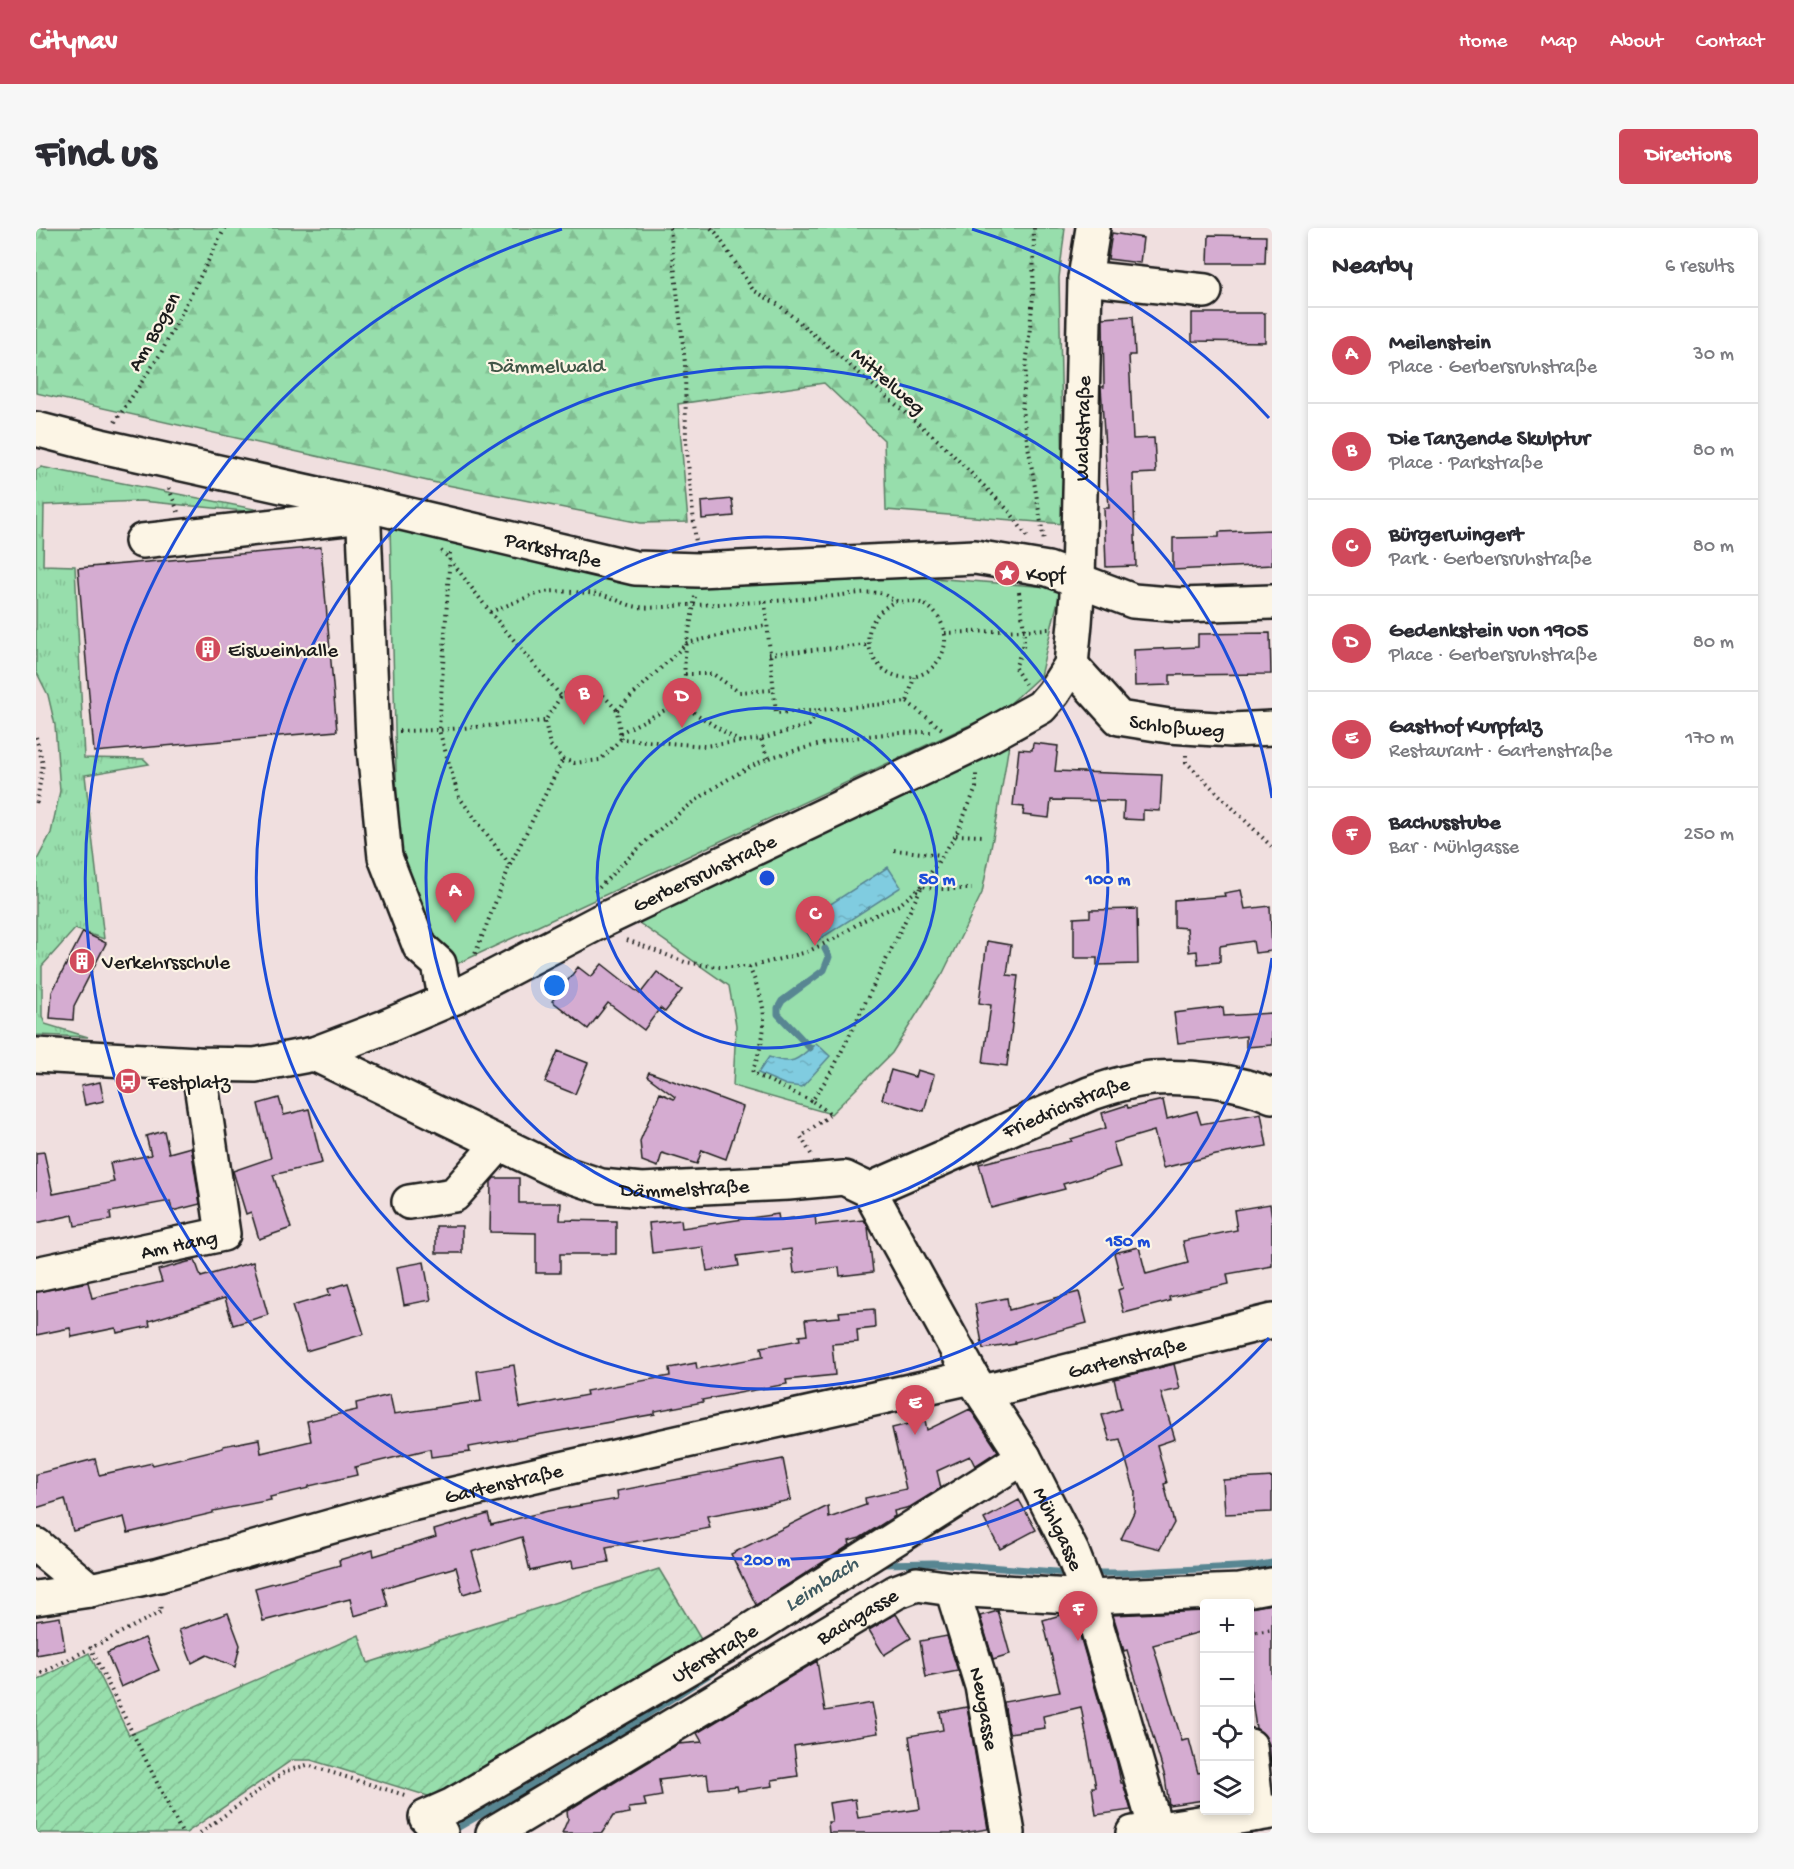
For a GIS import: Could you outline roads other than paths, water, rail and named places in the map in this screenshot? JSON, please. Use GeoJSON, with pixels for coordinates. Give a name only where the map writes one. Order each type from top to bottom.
{"type":"FeatureCollection","features":[{"type":"Feature","properties":{"kind":"street","name":"Waldstraße"},"geometry":{"type":"LineString","coordinates":[[1078,580],[1085,278],[1093,228]]}},
{"type":"Feature","properties":{"kind":"street"},"geometry":{"type":"LineString","coordinates":[[1085,278],[1205,291]]}},
{"type":"Feature","properties":{"kind":"street","name":"Parkstraße"},"geometry":{"type":"LineString","coordinates":[[36,429],[363,510],[448,538],[635,568],[698,570],[975,557],[1032,575],[1078,580]]}},
{"type":"Feature","properties":{"kind":"street"},"geometry":{"type":"LineString","coordinates":[[142,541],[363,510],[373,739],[385,857],[420,947],[439,964],[443,986],[455,997]]}},
{"type":"Feature","properties":{"kind":"street"},"geometry":{"type":"LineString","coordinates":[[1078,580],[1133,601],[1181,605],[1272,602]]}},
{"type":"Feature","properties":{"kind":"street","name":"Gerbersruhstraße"},"geometry":{"type":"LineString","coordinates":[[36,1055],[255,1065],[314,1054],[455,997],[594,910],[976,743],[1041,707],[1071,665],[1078,580]]}},
{"type":"Feature","properties":{"kind":"street","name":"Schloßweg"},"geometry":{"type":"LineString","coordinates":[[1071,665],[1119,718],[1169,726],[1232,730],[1272,728]]}},
{"type":"Feature","properties":{"kind":"street","name":"Dämmelstraße"},"geometry":{"type":"LineString","coordinates":[[314,1054],[559,1172],[601,1186],[642,1190],[844,1178],[869,1190]]}},
{"type":"Feature","properties":{"kind":"street","name":"Am Hang"},"geometry":{"type":"LineString","coordinates":[[36,1274],[223,1234],[198,1064]]}},
{"type":"Feature","properties":{"kind":"street","name":"Friedrichstraße"},"geometry":{"type":"LineString","coordinates":[[869,1190],[1089,1094],[1118,1084],[1152,1078],[1204,1080],[1254,1088],[1272,1096]]}},
{"type":"Feature","properties":{"kind":"street"},"geometry":{"type":"LineString","coordinates":[[409,1202],[454,1195],[500,1143]]}},
{"type":"Feature","properties":{"kind":"street"},"geometry":{"type":"LineString","coordinates":[[869,1190],[977,1385]]}},
{"type":"Feature","properties":{"kind":"street","name":"Gartenstraße"},"geometry":{"type":"LineString","coordinates":[[36,1598],[90,1590],[159,1575],[407,1505],[561,1468],[977,1385],[1272,1321]]}},
{"type":"Feature","properties":{"kind":"street","name":"Mühlgasse"},"geometry":{"type":"LineString","coordinates":[[977,1385],[1024,1457],[1072,1552],[1087,1591],[1149,1832]]}},
{"type":"Feature","properties":{"kind":"street","name":"Uferstraße"},"geometry":{"type":"LineString","coordinates":[[433,1825],[453,1805],[732,1642],[1024,1457]]}},
{"type":"Feature","properties":{"kind":"street"},"geometry":{"type":"LineString","coordinates":[[36,1545],[90,1590]]}},
{"type":"Feature","properties":{"kind":"street","name":"Bachgasse"},"geometry":{"type":"LineString","coordinates":[[493,1833],[896,1592],[917,1584],[952,1589],[1087,1591],[1240,1591],[1272,1585]]}},
{"type":"Feature","properties":{"kind":"street","name":"Neugasse"},"geometry":{"type":"LineString","coordinates":[[952,1589],[982,1686],[1008,1833]]}},
{"type":"Feature","properties":{"kind":"street"},"geometry":{"type":"LineString","coordinates":[[1149,1832],[1265,1813],[1253,1761]]}},
{"type":"Feature","properties":{"kind":"water"},"geometry":{"type":"Polygon","coordinates":[[[888,867],[901,887],[814,943],[801,923],[888,867]]]}},
{"type":"Feature","properties":{"kind":"water"},"geometry":{"type":"Polygon","coordinates":[[[816,1043],[830,1056],[802,1087],[786,1085],[758,1073],[769,1057],[784,1061],[795,1060],[816,1043]]]}},
{"type":"Feature","properties":{"kind":"waterway"},"geometry":{"type":"LineString","coordinates":[[810,1048],[778,1014],[778,1008],[782,1001],[824,970],[829,957],[825,949]]}},
{"type":"Feature","properties":{"kind":"waterway","name":"Leimbach"},"geometry":{"type":"LineString","coordinates":[[880,1565],[933,1563],[1069,1573]]}},
{"type":"Feature","properties":{"kind":"waterway","name":"Leimbach"},"geometry":{"type":"LineString","coordinates":[[1089,1573],[1256,1566],[1272,1563]]}},
{"type":"Feature","properties":{"kind":"waterway","name":"Leimbach"},"geometry":{"type":"LineString","coordinates":[[449,1831],[587,1753],[719,1668]]}},
{"type":"Feature","properties":{"kind":"place","name":"Kopf"},"geometry":{"type":"Point","coordinates":[1007,573]}},
{"type":"Feature","properties":{"kind":"place","name":"Eisweinhalle"},"geometry":{"type":"Point","coordinates":[208,649]}},
{"type":"Feature","properties":{"kind":"place","name":"Die Tanzende Skulptur"},"geometry":{"type":"Point","coordinates":[584,725]}},
{"type":"Feature","properties":{"kind":"place","name":"Gedenkstein von 1905"},"geometry":{"type":"Point","coordinates":[682,728]}},
{"type":"Feature","properties":{"kind":"place","name":"Meilenstein"},"geometry":{"type":"Point","coordinates":[455,923]}},
{"type":"Feature","properties":{"kind":"place","name":"Bürgerwingert"},"geometry":{"type":"Point","coordinates":[815,946]}},
{"type":"Feature","properties":{"kind":"place","name":"Verkehrsschule"},"geometry":{"type":"Point","coordinates":[82,961]}},
{"type":"Feature","properties":{"kind":"place","name":"Festplatz"},"geometry":{"type":"Point","coordinates":[128,1081]}},
{"type":"Feature","properties":{"kind":"place","name":"Gasthof Kurpfalz"},"geometry":{"type":"Point","coordinates":[915,1435]}},
{"type":"Feature","properties":{"kind":"place","name":"Bachusstube"},"geometry":{"type":"Point","coordinates":[1078,1641]}},
{"type":"Feature","properties":{"kind":"park label","name":"Dämmelwald"},"geometry":{"type":"Point","coordinates":[547,365]}}]}
